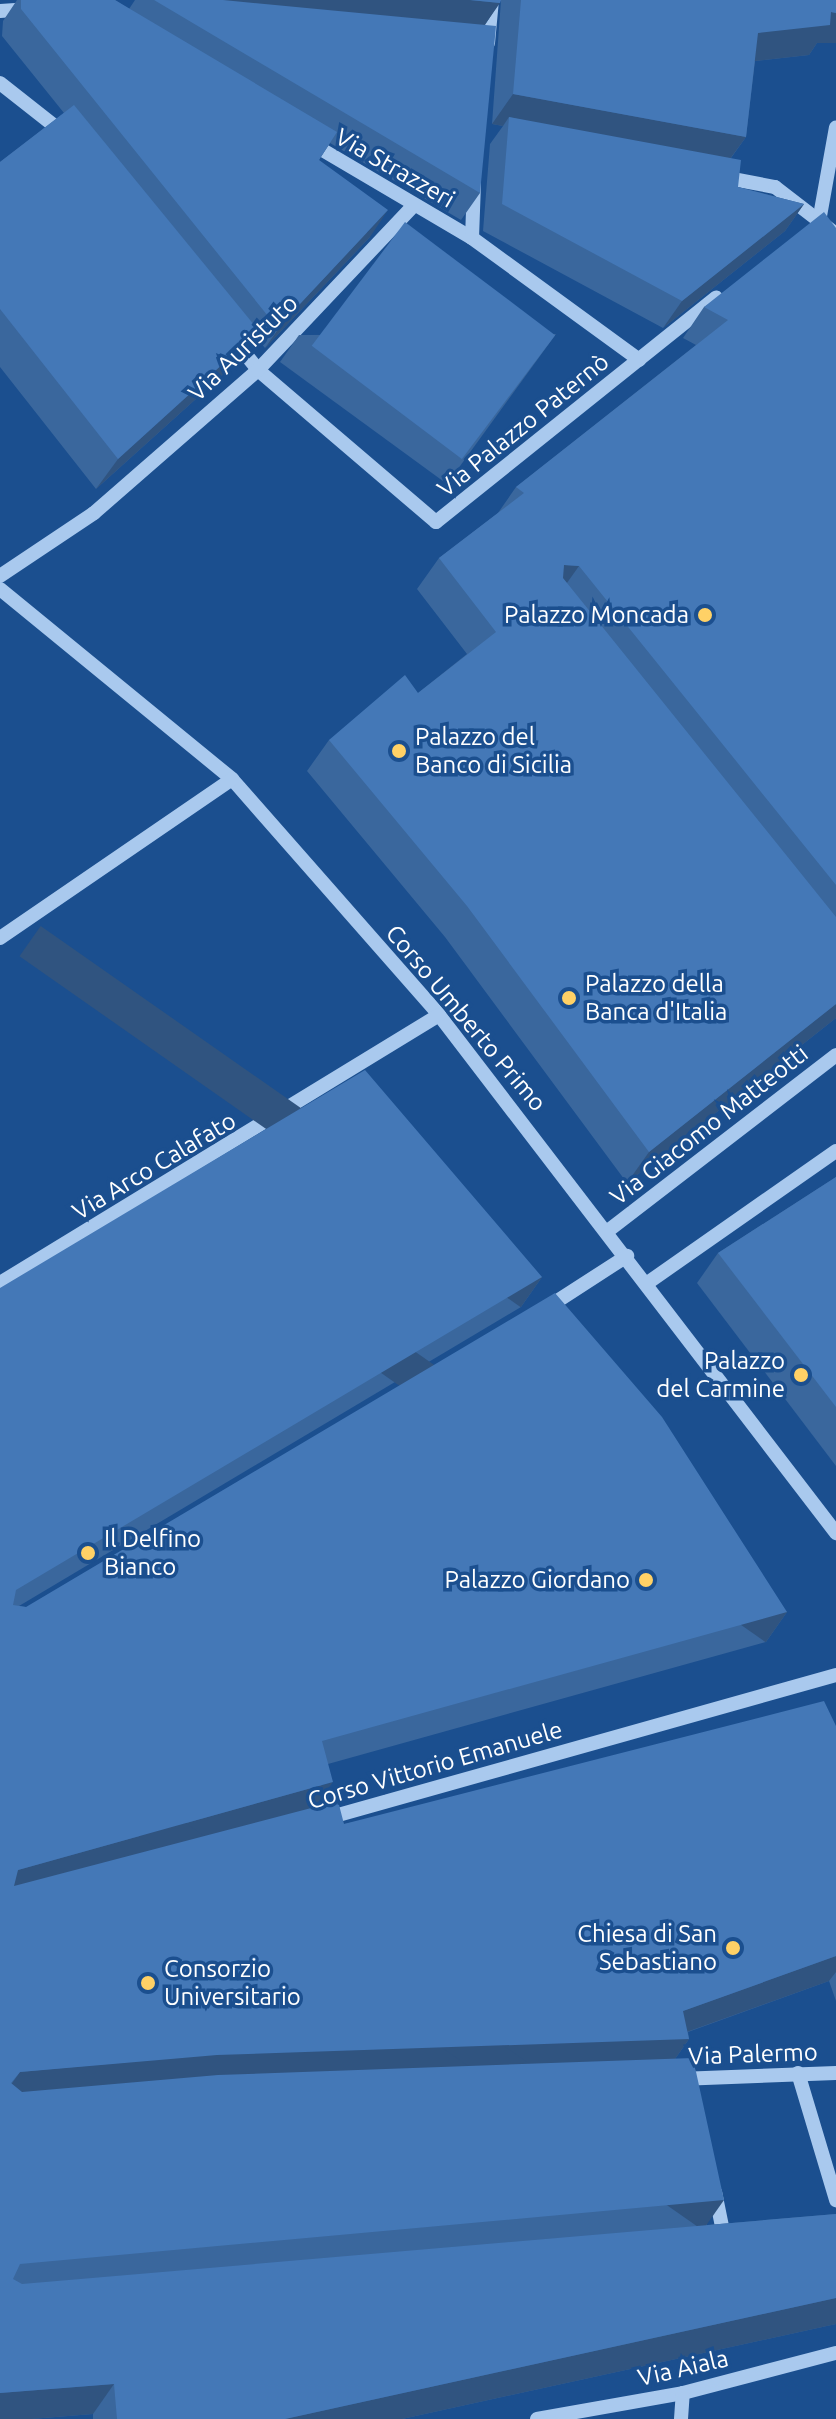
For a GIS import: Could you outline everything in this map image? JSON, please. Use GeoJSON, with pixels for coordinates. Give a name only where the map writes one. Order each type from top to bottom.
{"type":"FeatureCollection","features":[{"type":"Feature","properties":{"kind":"street"},"geometry":{"type":"LineString","coordinates":[[472,42],[487,51],[492,0]]}},
{"type":"Feature","properties":{"kind":"street"},"geometry":{"type":"LineString","coordinates":[[0,11],[47,7]]}},
{"type":"Feature","properties":{"kind":"street"},"geometry":{"type":"LineString","coordinates":[[0,83],[74,144]]}},
{"type":"Feature","properties":{"kind":"street"},"geometry":{"type":"LineString","coordinates":[[803,229],[820,216],[833,170],[836,127]]}},
{"type":"Feature","properties":{"kind":"street","name":"Via Strazzeri"},"geometry":{"type":"LineString","coordinates":[[293,133],[472,238],[639,360]]}},
{"type":"Feature","properties":{"kind":"street"},"geometry":{"type":"LineString","coordinates":[[472,238],[475,162]]}},
{"type":"Feature","properties":{"kind":"street"},"geometry":{"type":"LineString","coordinates":[[709,175],[775,187],[820,216],[836,234]]}},
{"type":"Feature","properties":{"kind":"street","name":"Via Auristuto"},"geometry":{"type":"LineString","coordinates":[[0,576],[94,513],[258,370],[414,205]]}},
{"type":"Feature","properties":{"kind":"street","name":"Via Palazzo Paternò"},"geometry":{"type":"LineString","coordinates":[[258,370],[436,522],[734,284]]}},
{"type":"Feature","properties":{"kind":"street"},"geometry":{"type":"LineString","coordinates":[[220,322],[258,370]]}},
{"type":"Feature","properties":{"kind":"street","name":"Corso Umberto Primo"},"geometry":{"type":"LineString","coordinates":[[0,589],[232,779],[439,1015],[609,1230],[646,1284],[836,1533]]}},
{"type":"Feature","properties":{"kind":"street"},"geometry":{"type":"LineString","coordinates":[[0,938],[232,779]]}},
{"type":"Feature","properties":{"kind":"street","name":"Via Arco Calafato"},"geometry":{"type":"LineString","coordinates":[[0,1283],[331,1086],[439,1015]]}},
{"type":"Feature","properties":{"kind":"street","name":"Via Giacomo Matteotti"},"geometry":{"type":"LineString","coordinates":[[609,1230],[836,1055]]}},
{"type":"Feature","properties":{"kind":"street"},"geometry":{"type":"LineString","coordinates":[[646,1284],[836,1151]]}},
{"type":"Feature","properties":{"kind":"street"},"geometry":{"type":"LineString","coordinates":[[530,1318],[627,1256]]}},
{"type":"Feature","properties":{"kind":"street","name":"Corso Vittorio Emanuele"},"geometry":{"type":"LineString","coordinates":[[302,1825],[836,1675]]}},
{"type":"Feature","properties":{"kind":"street"},"geometry":{"type":"LineString","coordinates":[[798,2073],[836,2200]]}},
{"type":"Feature","properties":{"kind":"street","name":"Via Palermo"},"geometry":{"type":"LineString","coordinates":[[660,2080],[836,2073]]}},
{"type":"Feature","properties":{"kind":"street"},"geometry":{"type":"LineString","coordinates":[[691,2079],[694,2096]]}},
{"type":"Feature","properties":{"kind":"street"},"geometry":{"type":"LineString","coordinates":[[706,2243],[732,2240],[710,2168]]}},
{"type":"Feature","properties":{"kind":"street","name":"Via Aiala"},"geometry":{"type":"LineString","coordinates":[[537,2419],[683,2393],[836,2353]]}},
{"type":"Feature","properties":{"kind":"street"},"geometry":{"type":"LineString","coordinates":[[681,2419],[683,2393]]}},
{"type":"Feature","properties":{"kind":"building"},"geometry":{"type":"Polygon","coordinates":[[[21,0],[115,0],[337,132],[319,160],[388,210],[284,321],[279,315],[272,321],[21,9],[21,0]]]}},
{"type":"Feature","properties":{"kind":"building"},"geometry":{"type":"Polygon","coordinates":[[[154,0],[223,0],[496,26],[480,193],[154,0]]]}},
{"type":"Feature","properties":{"kind":"building"},"geometry":{"type":"Polygon","coordinates":[[[470,0],[501,0],[500,3],[470,0]]]}},
{"type":"Feature","properties":{"kind":"building"},"geometry":{"type":"Polygon","coordinates":[[[521,0],[836,0],[836,13],[831,12],[830,25],[758,33],[746,137],[513,94],[521,0]]]}},
{"type":"Feature","properties":{"kind":"building"},"geometry":{"type":"Polygon","coordinates":[[[74,105],[259,331],[118,459],[0,309],[0,162],[74,105]]]}},
{"type":"Feature","properties":{"kind":"building"},"geometry":{"type":"Polygon","coordinates":[[[509,117],[741,160],[738,187],[804,204],[682,301],[502,204],[509,117]]]}},
{"type":"Feature","properties":{"kind":"building"},"geometry":{"type":"Polygon","coordinates":[[[824,212],[836,228],[836,885],[579,566],[564,565],[563,578],[836,917],[836,1004],[649,1152],[467,906],[329,740],[405,675],[418,693],[496,632],[439,558],[524,493],[516,487],[728,320],[704,307],[824,212]]]}},
{"type":"Feature","properties":{"kind":"building"},"geometry":{"type":"Polygon","coordinates":[[[405,222],[555,335],[462,459],[312,346],[405,222]]]}},
{"type":"Feature","properties":{"kind":"building"},"geometry":{"type":"Polygon","coordinates":[[[365,1070],[542,1277],[16,1590],[13,1605],[26,1607],[555,1293],[662,1417],[787,1612],[322,1741],[333,1782],[18,1870],[14,1886],[338,1801],[344,1824],[824,1701],[836,1726],[836,1956],[683,2011],[689,2039],[217,2055],[20,2072],[11,2083],[22,2092],[218,2075],[693,2058],[724,2200],[20,2264],[13,2279],[22,2284],[836,2214],[836,2298],[285,2419],[117,2419],[114,2384],[0,2393],[0,1288],[365,1070]]]}},
{"type":"Feature","properties":{"kind":"building","name":"Palazzo del Carmine"},"geometry":{"type":"Polygon","coordinates":[[[836,1177],[836,1407],[718,1253],[836,1177]]]}},
{"type":"Feature","properties":{"kind":"place","name":"Palazzo Moncada"},"geometry":{"type":"Point","coordinates":[705,615]}},
{"type":"Feature","properties":{"kind":"place","name":"Palazzo del Banco di Sicilia"},"geometry":{"type":"Point","coordinates":[399,751]}},
{"type":"Feature","properties":{"kind":"place","name":"Palazzo della Banca d'Italia"},"geometry":{"type":"Point","coordinates":[569,998]}},
{"type":"Feature","properties":{"kind":"place","name":"Palazzo del Carmine"},"geometry":{"type":"Point","coordinates":[801,1375]}},
{"type":"Feature","properties":{"kind":"place","name":"Il Delfino Bianco"},"geometry":{"type":"Point","coordinates":[88,1553]}},
{"type":"Feature","properties":{"kind":"place","name":"Palazzo Giordano"},"geometry":{"type":"Point","coordinates":[646,1580]}},
{"type":"Feature","properties":{"kind":"place","name":"Chiesa di San Sebastiano"},"geometry":{"type":"Point","coordinates":[733,1948]}},
{"type":"Feature","properties":{"kind":"place","name":"Consorzio Universitario"},"geometry":{"type":"Point","coordinates":[148,1983]}}]}
